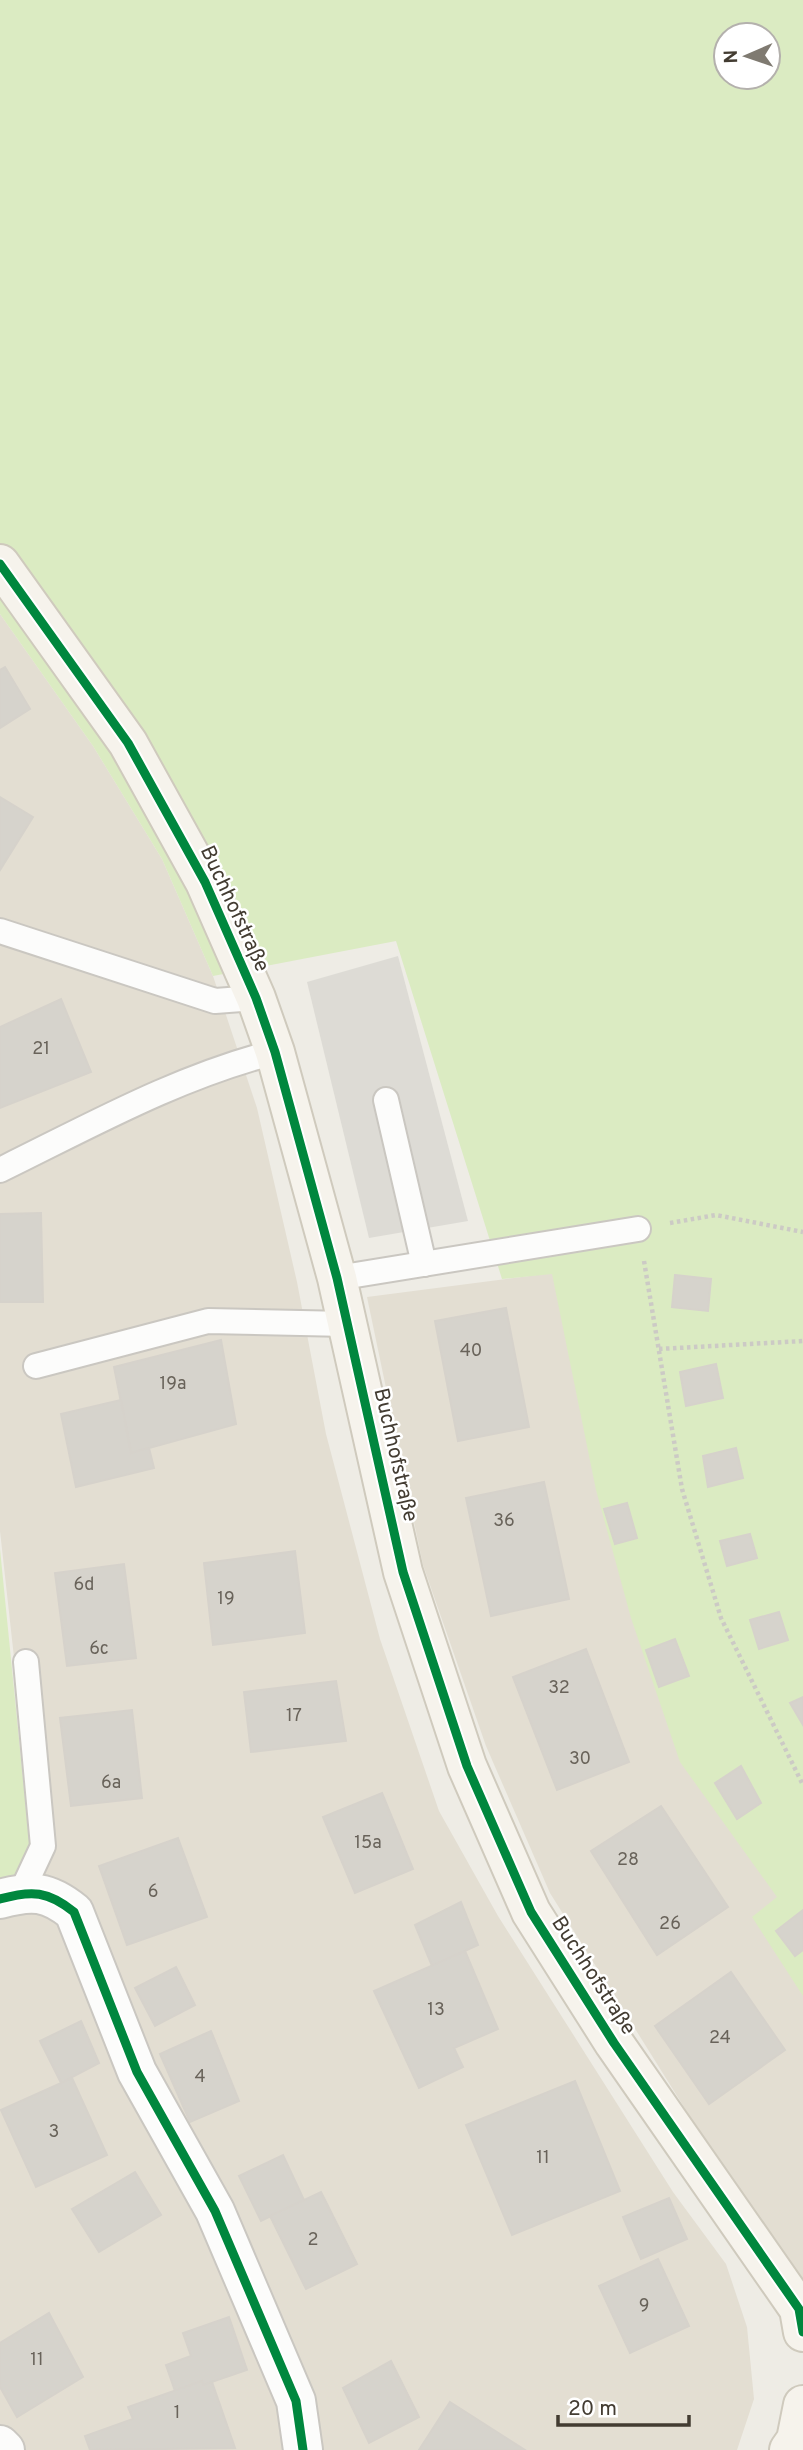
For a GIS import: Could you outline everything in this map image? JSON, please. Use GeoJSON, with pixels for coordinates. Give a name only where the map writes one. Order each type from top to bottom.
{"type":"FeatureCollection","features":[{"type":"Feature","properties":{"kind":"main road","name":"Buchhofstraße"},"geometry":{"type":"LineString","coordinates":[[0,564],[128,743],[205,881],[256,998],[275,1052],[337,1278],[403,1572],[467,1766],[531,1912],[614,2043],[799,2309],[803,2332]]}},
{"type":"Feature","properties":{"kind":"street"},"geometry":{"type":"LineString","coordinates":[[11,1896],[53,1896],[74,1912],[137,2072],[215,2211],[296,2401],[303,2450]]}},
{"type":"Feature","properties":{"kind":"street"},"geometry":{"type":"LineString","coordinates":[[0,2445],[5,2450]]}},
{"type":"Feature","properties":{"kind":"lane"},"geometry":{"type":"LineString","coordinates":[[0,931],[215,1001],[256,998]]}},
{"type":"Feature","properties":{"kind":"lane"},"geometry":{"type":"LineString","coordinates":[[0,1170],[157,1092],[275,1052]]}},
{"type":"Feature","properties":{"kind":"lane"},"geometry":{"type":"LineString","coordinates":[[386,1100],[424,1264]]}},
{"type":"Feature","properties":{"kind":"lane"},"geometry":{"type":"LineString","coordinates":[[337,1278],[638,1229]]}},
{"type":"Feature","properties":{"kind":"lane"},"geometry":{"type":"LineString","coordinates":[[36,1366],[208,1321],[347,1324]]}},
{"type":"Feature","properties":{"kind":"lane"},"geometry":{"type":"LineString","coordinates":[[11,1896],[43,1846],[26,1662]]}},
{"type":"Feature","properties":{"kind":"path"},"geometry":{"type":"LineString","coordinates":[[803,1232],[716,1215],[638,1229],[682,1489],[721,1618],[803,1785]]}},
{"type":"Feature","properties":{"kind":"path"},"geometry":{"type":"LineString","coordinates":[[659,1349],[803,1341]]}},
{"type":"Feature","properties":{"kind":"shaded area"},"geometry":{"type":"Polygon","coordinates":[[[0,614],[93,746],[162,859],[213,976],[257,1108],[297,1282],[326,1434],[380,1639],[439,1811],[498,1916],[673,2192],[726,2264],[747,2327],[754,2399],[737,2450],[0,2450],[0,1912],[41,1901],[0,1531],[0,614]]]}},
{"type":"Feature","properties":{"kind":"shaded area"},"geometry":{"type":"Polygon","coordinates":[[[398,956],[468,1221],[369,1238],[307,982],[398,956]]]}},
{"type":"Feature","properties":{"kind":"shaded area"},"geometry":{"type":"Polygon","coordinates":[[[803,1258],[803,2297],[550,1893],[486,1746],[423,1565],[367,1297],[552,1273],[803,1258]]]}},
{"type":"Feature","properties":{"kind":"green space"},"geometry":{"type":"Polygon","coordinates":[[[0,0],[803,0],[803,1996],[752,1917],[777,1897],[680,1762],[631,1618],[596,1490],[552,1274],[502,1279],[396,941],[213,976],[162,859],[93,746],[0,614],[0,0]]]}},
{"type":"Feature","properties":{"kind":"green space"},"geometry":{"type":"Polygon","coordinates":[[[0,1549],[32,1869],[0,1883],[0,1549]]]}},
{"type":"Feature","properties":{"kind":"building"},"geometry":{"type":"Polygon","coordinates":[[[5,667],[30,709],[0,728],[0,670],[5,667]]]}},
{"type":"Feature","properties":{"kind":"building"},"geometry":{"type":"Polygon","coordinates":[[[0,797],[33,817],[0,870],[0,797]]]}},
{"type":"Feature","properties":{"kind":"building"},"geometry":{"type":"Polygon","coordinates":[[[61,999],[91,1072],[0,1108],[0,1027],[61,999]]]}},
{"type":"Feature","properties":{"kind":"building"},"geometry":{"type":"Polygon","coordinates":[[[41,1213],[43,1302],[0,1302],[0,1214],[41,1213]]]}},
{"type":"Feature","properties":{"kind":"building"},"geometry":{"type":"Polygon","coordinates":[[[675,1275],[711,1279],[708,1311],[672,1307],[675,1275]]]}},
{"type":"Feature","properties":{"kind":"building"},"geometry":{"type":"Polygon","coordinates":[[[506,1308],[529,1427],[458,1441],[435,1321],[506,1308]]]}},
{"type":"Feature","properties":{"kind":"building"},"geometry":{"type":"Polygon","coordinates":[[[221,1340],[236,1424],[131,1453],[114,1367],[221,1340]]]}},
{"type":"Feature","properties":{"kind":"building"},"geometry":{"type":"Polygon","coordinates":[[[716,1364],[723,1398],[686,1406],[680,1372],[716,1364]]]}},
{"type":"Feature","properties":{"kind":"building"},"geometry":{"type":"Polygon","coordinates":[[[121,1400],[131,1453],[149,1448],[154,1468],[76,1487],[61,1414],[121,1400]]]}},
{"type":"Feature","properties":{"kind":"building"},"geometry":{"type":"Polygon","coordinates":[[[736,1448],[743,1478],[708,1487],[703,1456],[736,1448]]]}},
{"type":"Feature","properties":{"kind":"building"},"geometry":{"type":"Polygon","coordinates":[[[544,1482],[569,1599],[491,1616],[466,1498],[544,1482]]]}},
{"type":"Feature","properties":{"kind":"building"},"geometry":{"type":"Polygon","coordinates":[[[627,1503],[637,1538],[615,1544],[604,1509],[627,1503]]]}},
{"type":"Feature","properties":{"kind":"building"},"geometry":{"type":"Polygon","coordinates":[[[750,1534],[757,1558],[727,1566],[720,1541],[750,1534]]]}},
{"type":"Feature","properties":{"kind":"building"},"geometry":{"type":"Polygon","coordinates":[[[295,1551],[305,1633],[213,1645],[204,1563],[295,1551]]]}},
{"type":"Feature","properties":{"kind":"building"},"geometry":{"type":"Polygon","coordinates":[[[124,1564],[136,1658],[67,1666],[55,1573],[124,1564]]]}},
{"type":"Feature","properties":{"kind":"building"},"geometry":{"type":"Polygon","coordinates":[[[779,1612],[788,1640],[759,1649],[750,1620],[779,1612]]]}},
{"type":"Feature","properties":{"kind":"building"},"geometry":{"type":"Polygon","coordinates":[[[675,1639],[689,1676],[659,1687],[646,1650],[675,1639]]]}},
{"type":"Feature","properties":{"kind":"building"},"geometry":{"type":"Polygon","coordinates":[[[586,1649],[629,1762],[557,1790],[513,1677],[586,1649]]]}},
{"type":"Feature","properties":{"kind":"building"},"geometry":{"type":"Polygon","coordinates":[[[336,1681],[346,1741],[251,1752],[244,1692],[336,1681]]]}},
{"type":"Feature","properties":{"kind":"building"},"geometry":{"type":"Polygon","coordinates":[[[803,1697],[803,1725],[790,1703],[803,1697]]]}},
{"type":"Feature","properties":{"kind":"building"},"geometry":{"type":"Polygon","coordinates":[[[132,1710],[142,1798],[71,1806],[60,1718],[132,1710]]]}},
{"type":"Feature","properties":{"kind":"building"},"geometry":{"type":"Polygon","coordinates":[[[741,1766],[761,1803],[737,1819],[715,1783],[741,1766]]]}},
{"type":"Feature","properties":{"kind":"building"},"geometry":{"type":"Polygon","coordinates":[[[382,1793],[413,1869],[355,1893],[323,1817],[382,1793]]]}},
{"type":"Feature","properties":{"kind":"building"},"geometry":{"type":"Polygon","coordinates":[[[661,1806],[728,1907],[657,1955],[591,1851],[661,1806]]]}},
{"type":"Feature","properties":{"kind":"building"},"geometry":{"type":"Polygon","coordinates":[[[178,1838],[207,1917],[127,1945],[99,1866],[178,1838]]]}},
{"type":"Feature","properties":{"kind":"building"},"geometry":{"type":"Polygon","coordinates":[[[461,1902],[478,1945],[432,1966],[415,1925],[461,1902]]]}},
{"type":"Feature","properties":{"kind":"building"},"geometry":{"type":"Polygon","coordinates":[[[803,1910],[803,1950],[795,1956],[776,1931],[803,1910]]]}},
{"type":"Feature","properties":{"kind":"building"},"geometry":{"type":"Polygon","coordinates":[[[465,1951],[498,2029],[454,2048],[463,2067],[419,2088],[374,1991],[465,1951]]]}},
{"type":"Feature","properties":{"kind":"building"},"geometry":{"type":"Polygon","coordinates":[[[176,1967],[195,2005],[155,2026],[135,1988],[176,1967]]]}},
{"type":"Feature","properties":{"kind":"building"},"geometry":{"type":"Polygon","coordinates":[[[731,1972],[785,2050],[709,2104],[655,2026],[731,1972]]]}},
{"type":"Feature","properties":{"kind":"building"},"geometry":{"type":"Polygon","coordinates":[[[81,2021],[99,2063],[61,2083],[40,2041],[81,2021]]]}},
{"type":"Feature","properties":{"kind":"building"},"geometry":{"type":"Polygon","coordinates":[[[211,2031],[239,2101],[190,2122],[160,2054],[211,2031]]]}},
{"type":"Feature","properties":{"kind":"building"},"geometry":{"type":"Polygon","coordinates":[[[72,2078],[107,2155],[36,2187],[1,2110],[72,2078]]]}},
{"type":"Feature","properties":{"kind":"building"},"geometry":{"type":"Polygon","coordinates":[[[575,2081],[620,2191],[512,2235],[466,2125],[575,2081]]]}},
{"type":"Feature","properties":{"kind":"building"},"geometry":{"type":"Polygon","coordinates":[[[283,2155],[304,2200],[261,2221],[239,2176],[283,2155]]]}},
{"type":"Feature","properties":{"kind":"building"},"geometry":{"type":"Polygon","coordinates":[[[135,2172],[161,2215],[99,2252],[72,2209],[135,2172]]]}},
{"type":"Feature","properties":{"kind":"building"},"geometry":{"type":"Polygon","coordinates":[[[321,2192],[357,2264],[306,2289],[270,2216],[321,2192]]]}},
{"type":"Feature","properties":{"kind":"building"},"geometry":{"type":"Polygon","coordinates":[[[669,2198],[687,2239],[641,2259],[623,2217],[669,2198]]]}},
{"type":"Feature","properties":{"kind":"building"},"geometry":{"type":"Polygon","coordinates":[[[658,2259],[689,2326],[630,2353],[599,2286],[658,2259]]]}},
{"type":"Feature","properties":{"kind":"building"},"geometry":{"type":"Polygon","coordinates":[[[49,2313],[83,2377],[17,2417],[0,2387],[0,2343],[49,2313]]]}},
{"type":"Feature","properties":{"kind":"building"},"geometry":{"type":"Polygon","coordinates":[[[229,2317],[247,2370],[175,2391],[166,2365],[191,2356],[183,2333],[229,2317]]]}},
{"type":"Feature","properties":{"kind":"building"},"geometry":{"type":"Polygon","coordinates":[[[391,2361],[419,2417],[369,2443],[343,2388],[391,2361]]]}},
{"type":"Feature","properties":{"kind":"building"},"geometry":{"type":"Polygon","coordinates":[[[202,2381],[203,2385],[212,2382],[235,2448],[90,2450],[85,2436],[133,2419],[128,2407],[202,2381]]]}},
{"type":"Feature","properties":{"kind":"building"},"geometry":{"type":"Polygon","coordinates":[[[450,2402],[525,2450],[419,2450],[450,2402]]]}},
{"type":"Feature","properties":{"kind":"cycle path"},"geometry":{"type":"LineString","coordinates":[[0,564],[128,743],[205,882],[256,998],[275,1052],[337,1278],[403,1572],[467,1766],[531,1912],[614,2043],[799,2309],[803,2332]]}},
{"type":"Feature","properties":{"kind":"cycle path"},"geometry":{"type":"LineString","coordinates":[[0,1899],[21,1894],[39,1894],[56,1900],[74,1912],[137,2072],[215,2211],[296,2401],[303,2450]]}}]}
